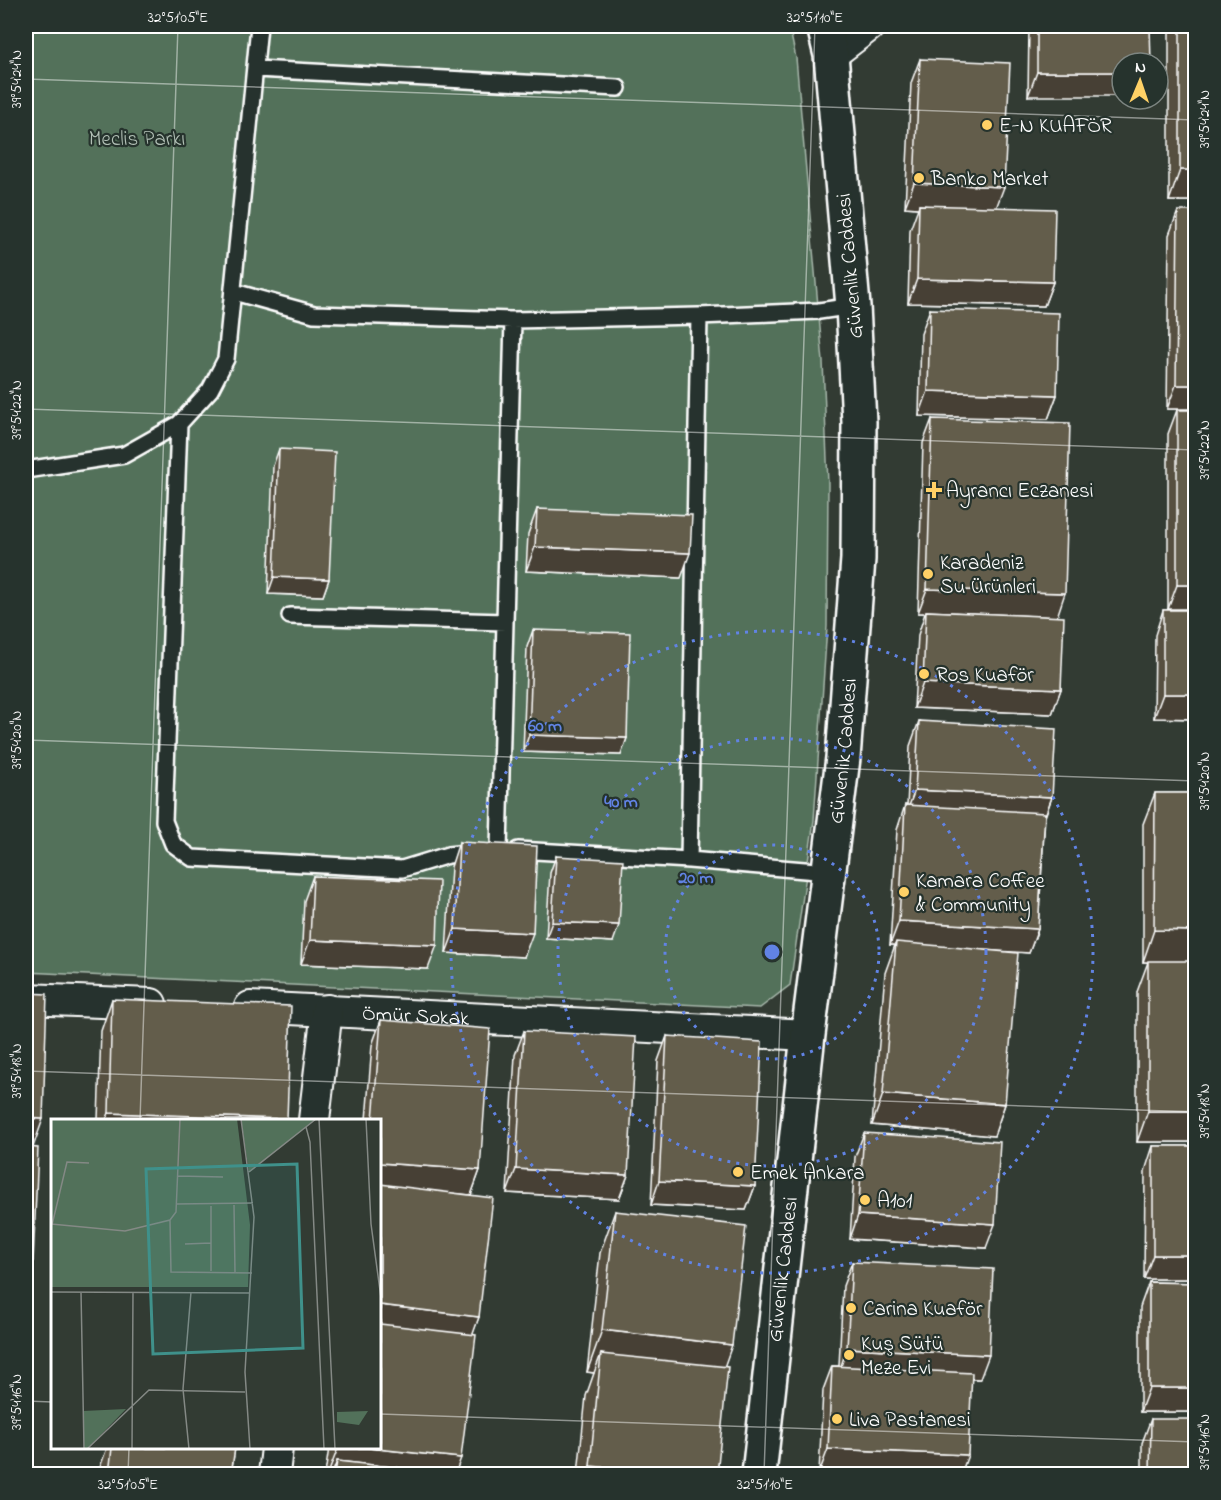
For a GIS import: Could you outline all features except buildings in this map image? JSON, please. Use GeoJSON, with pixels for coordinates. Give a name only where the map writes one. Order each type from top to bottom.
{"type":"FeatureCollection","features":[{"type":"Feature","properties":{"kind":"main road","name":"Güvenlik Caddesi"},"geometry":{"type":"LineString","coordinates":[[759,1474],[808,1035],[843,758],[858,559],[859,422],[853,306],[827,40]]}},
{"type":"Feature","properties":{"kind":"street"},"geometry":{"type":"LineString","coordinates":[[827,40],[869,26]]}},
{"type":"Feature","properties":{"kind":"street"},"geometry":{"type":"LineString","coordinates":[[26,999],[176,1005]]}},
{"type":"Feature","properties":{"kind":"street","name":"Ömür Sokak"},"geometry":{"type":"LineString","coordinates":[[222,1006],[808,1035]]}},
{"type":"Feature","properties":{"kind":"street"},"geometry":{"type":"LineString","coordinates":[[314,1119],[327,1010]]}},
{"type":"Feature","properties":{"kind":"street"},"geometry":{"type":"LineString","coordinates":[[274,1474],[277,1449]]}},
{"type":"Feature","properties":{"kind":"lane"},"geometry":{"type":"LineString","coordinates":[[26,470],[124,454],[178,424],[210,390],[226,359],[259,26]]}},
{"type":"Feature","properties":{"kind":"lane"},"geometry":{"type":"LineString","coordinates":[[256,69],[618,88]]}},
{"type":"Feature","properties":{"kind":"lane"},"geometry":{"type":"LineString","coordinates":[[234,292],[314,314],[513,320],[699,316],[819,311],[853,306]]}},
{"type":"Feature","properties":{"kind":"lane"},"geometry":{"type":"LineString","coordinates":[[689,860],[699,316]]}},
{"type":"Feature","properties":{"kind":"lane"},"geometry":{"type":"LineString","coordinates":[[499,849],[513,320]]}},
{"type":"Feature","properties":{"kind":"lane"},"geometry":{"type":"LineString","coordinates":[[178,424],[164,821],[173,844],[192,858],[402,869],[448,855],[499,849],[689,860],[828,872]]}},
{"type":"Feature","properties":{"kind":"lane"},"geometry":{"type":"LineString","coordinates":[[290,616],[505,622]]}},
{"type":"Feature","properties":{"kind":"green space","name":"Meclis Parkı"},"geometry":{"type":"Polygon","coordinates":[[[26,26],[789,26],[796,58],[823,362],[828,484],[827,626],[814,820],[790,985],[760,1008],[26,972],[26,26]]]}},
{"type":"Feature","properties":{"kind":"place","name":"E-N KUAFÖR"},"geometry":{"type":"Point","coordinates":[987,125]}},
{"type":"Feature","properties":{"kind":"place","name":"Banko Market"},"geometry":{"type":"Point","coordinates":[919,178]}},
{"type":"Feature","properties":{"kind":"place","name":"Ayrancı Eczanesi"},"geometry":{"type":"Point","coordinates":[934,490]}},
{"type":"Feature","properties":{"kind":"place","name":"Karadeniz Su Ürünleri"},"geometry":{"type":"Point","coordinates":[928,574]}},
{"type":"Feature","properties":{"kind":"place","name":"Ros Kuaför"},"geometry":{"type":"Point","coordinates":[924,674]}},
{"type":"Feature","properties":{"kind":"place","name":"Kamara Coffee & Community"},"geometry":{"type":"Point","coordinates":[904,892]}},
{"type":"Feature","properties":{"kind":"place","name":"Emek Ankara"},"geometry":{"type":"Point","coordinates":[738,1172]}},
{"type":"Feature","properties":{"kind":"place","name":"A101"},"geometry":{"type":"Point","coordinates":[865,1200]}},
{"type":"Feature","properties":{"kind":"place","name":"Carina Kuaför"},"geometry":{"type":"Point","coordinates":[851,1308]}},
{"type":"Feature","properties":{"kind":"place","name":"Kuş Sütü Meze Evi"},"geometry":{"type":"Point","coordinates":[849,1355]}},
{"type":"Feature","properties":{"kind":"place","name":"Liva Pastanesi"},"geometry":{"type":"Point","coordinates":[837,1419]}}]}
